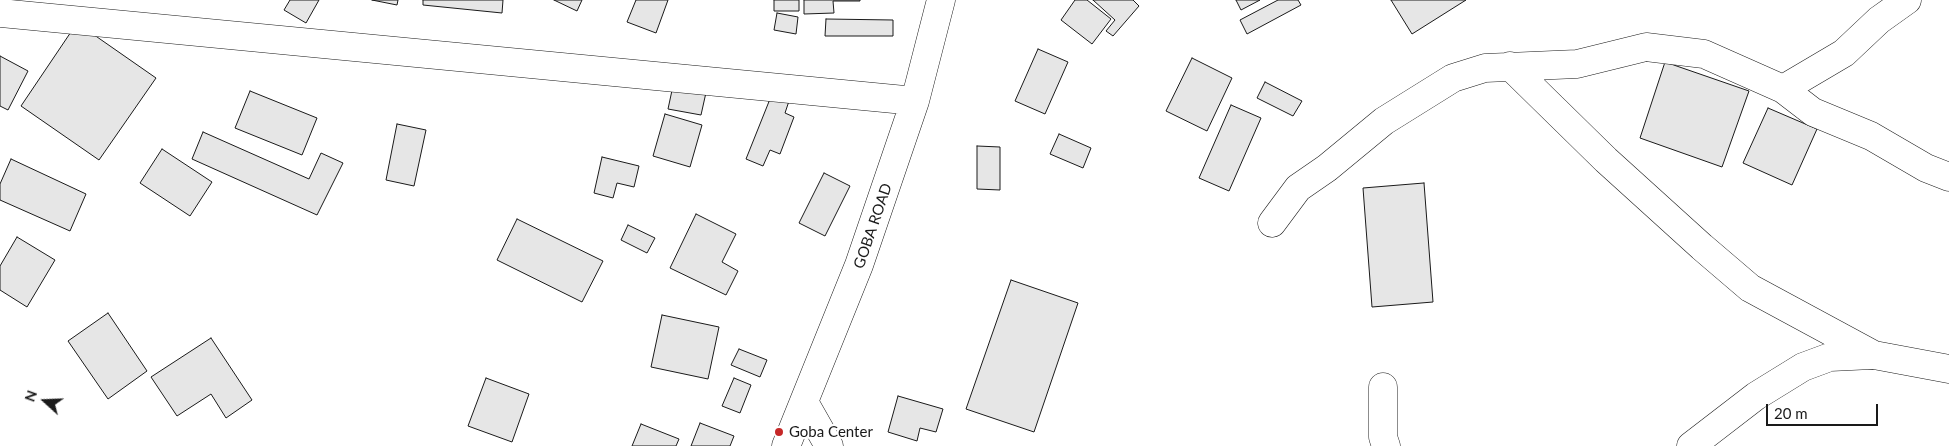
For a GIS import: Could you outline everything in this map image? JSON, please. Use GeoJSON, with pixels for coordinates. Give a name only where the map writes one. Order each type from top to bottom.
{"type":"FeatureCollection","features":[{"type":"Feature","properties":{"kind":"street","name":"GOBA ROAD"},"geometry":{"type":"LineString","coordinates":[[786,446],[860,266],[916,101],[941,0]]}},
{"type":"Feature","properties":{"kind":"street"},"geometry":{"type":"LineString","coordinates":[[1783,89],[1844,53],[1879,20],[1907,0]]}},
{"type":"Feature","properties":{"kind":"street"},"geometry":{"type":"LineString","coordinates":[[0,13],[916,101]]}},
{"type":"Feature","properties":{"kind":"street"},"geometry":{"type":"LineString","coordinates":[[1272,222],[1298,188],[1327,168],[1384,121],[1453,78],[1485,68],[1577,64],[1646,47],[1704,54],[1783,89],[1813,112],[1871,136],[1926,168],[1949,177]]}},
{"type":"Feature","properties":{"kind":"street"},"geometry":{"type":"LineString","coordinates":[[1510,66],[1606,160],[1702,248],[1750,288],[1874,355]]}},
{"type":"Feature","properties":{"kind":"street"},"geometry":{"type":"LineString","coordinates":[[1691,446],[1756,396],[1804,367],[1830,356],[1874,355],[1949,369]]}},
{"type":"Feature","properties":{"kind":"street"},"geometry":{"type":"LineString","coordinates":[[1383,387],[1383,437],[1386,446]]}},
{"type":"Feature","properties":{"kind":"street"},"geometry":{"type":"LineString","coordinates":[[804,402],[829,446]]}},
{"type":"Feature","properties":{"kind":"building"},"geometry":{"type":"Polygon","coordinates":[[[290,0],[319,0],[306,23],[284,10],[290,0]]]}},
{"type":"Feature","properties":{"kind":"building"},"geometry":{"type":"Polygon","coordinates":[[[372,0],[398,0],[397,5],[372,0]]]}},
{"type":"Feature","properties":{"kind":"building"},"geometry":{"type":"Polygon","coordinates":[[[423,0],[503,0],[502,13],[423,5],[423,0]]]}},
{"type":"Feature","properties":{"kind":"building"},"geometry":{"type":"Polygon","coordinates":[[[554,0],[582,0],[577,11],[554,0]]]}},
{"type":"Feature","properties":{"kind":"building"},"geometry":{"type":"Polygon","coordinates":[[[636,0],[668,0],[656,33],[627,22],[636,0]]]}},
{"type":"Feature","properties":{"kind":"building"},"geometry":{"type":"Polygon","coordinates":[[[774,0],[799,0],[799,11],[774,11],[774,0]]]}},
{"type":"Feature","properties":{"kind":"building"},"geometry":{"type":"Polygon","coordinates":[[[804,0],[860,1],[833,1],[834,13],[804,14],[804,0]]]}},
{"type":"Feature","properties":{"kind":"building"},"geometry":{"type":"Polygon","coordinates":[[[1075,0],[1087,0],[1111,19],[1092,44],[1061,20],[1075,0]]]}},
{"type":"Feature","properties":{"kind":"building"},"geometry":{"type":"Polygon","coordinates":[[[1093,0],[1133,0],[1139,6],[1113,36],[1106,31],[1115,20],[1093,0]]]}},
{"type":"Feature","properties":{"kind":"building"},"geometry":{"type":"Polygon","coordinates":[[[1236,0],[1260,0],[1241,10],[1236,0]]]}},
{"type":"Feature","properties":{"kind":"building"},"geometry":{"type":"Polygon","coordinates":[[[1278,0],[1298,0],[1301,5],[1247,34],[1240,20],[1278,0]]]}},
{"type":"Feature","properties":{"kind":"building"},"geometry":{"type":"Polygon","coordinates":[[[1391,0],[1466,0],[1412,34],[1391,0]]]}},
{"type":"Feature","properties":{"kind":"building"},"geometry":{"type":"Polygon","coordinates":[[[777,13],[798,17],[796,34],[774,30],[777,13]]]}},
{"type":"Feature","properties":{"kind":"building"},"geometry":{"type":"Polygon","coordinates":[[[826,19],[893,20],[893,36],[825,36],[826,19]]]}},
{"type":"Feature","properties":{"kind":"building"},"geometry":{"type":"Polygon","coordinates":[[[77,23],[156,78],[99,160],[21,106],[77,23]]]}},
{"type":"Feature","properties":{"kind":"building"},"geometry":{"type":"Polygon","coordinates":[[[1038,49],[1068,62],[1045,114],[1015,101],[1038,49]]]}},
{"type":"Feature","properties":{"kind":"building"},"geometry":{"type":"Polygon","coordinates":[[[0,56],[28,71],[8,110],[0,106],[0,56]]]}},
{"type":"Feature","properties":{"kind":"building"},"geometry":{"type":"Polygon","coordinates":[[[1192,58],[1232,78],[1207,131],[1166,111],[1192,58]]]}},
{"type":"Feature","properties":{"kind":"building"},"geometry":{"type":"Polygon","coordinates":[[[1665,62],[1749,91],[1722,167],[1640,138],[1665,62]]]}},
{"type":"Feature","properties":{"kind":"building"},"geometry":{"type":"Polygon","coordinates":[[[674,81],[707,88],[701,115],[668,109],[674,81]]]}},
{"type":"Feature","properties":{"kind":"building"},"geometry":{"type":"Polygon","coordinates":[[[1265,82],[1302,101],[1293,116],[1257,98],[1265,82]]]}},
{"type":"Feature","properties":{"kind":"building"},"geometry":{"type":"Polygon","coordinates":[[[250,91],[317,118],[302,155],[235,128],[250,91]]]}},
{"type":"Feature","properties":{"kind":"building"},"geometry":{"type":"Polygon","coordinates":[[[772,94],[789,101],[785,113],[794,117],[780,154],[770,150],[763,166],[746,159],[772,94]]]}},
{"type":"Feature","properties":{"kind":"building"},"geometry":{"type":"Polygon","coordinates":[[[1231,105],[1261,118],[1229,191],[1199,178],[1231,105]]]}},
{"type":"Feature","properties":{"kind":"building"},"geometry":{"type":"Polygon","coordinates":[[[1768,108],[1817,129],[1792,185],[1743,163],[1768,108]]]}},
{"type":"Feature","properties":{"kind":"building"},"geometry":{"type":"Polygon","coordinates":[[[665,114],[702,125],[690,167],[653,156],[665,114]]]}},
{"type":"Feature","properties":{"kind":"building"},"geometry":{"type":"Polygon","coordinates":[[[397,124],[426,130],[414,186],[386,180],[397,124]]]}},
{"type":"Feature","properties":{"kind":"building"},"geometry":{"type":"Polygon","coordinates":[[[203,132],[309,179],[321,153],[343,163],[317,215],[192,159],[203,132]]]}},
{"type":"Feature","properties":{"kind":"building"},"geometry":{"type":"Polygon","coordinates":[[[1059,134],[1091,148],[1083,168],[1050,154],[1059,134]]]}},
{"type":"Feature","properties":{"kind":"building"},"geometry":{"type":"Polygon","coordinates":[[[977,146],[1000,147],[1000,190],[977,189],[977,146]]]}},
{"type":"Feature","properties":{"kind":"building"},"geometry":{"type":"Polygon","coordinates":[[[162,149],[212,182],[190,216],[140,183],[162,149]]]}},
{"type":"Feature","properties":{"kind":"building"},"geometry":{"type":"Polygon","coordinates":[[[602,157],[639,166],[634,187],[617,183],[613,198],[594,193],[602,157]]]}},
{"type":"Feature","properties":{"kind":"building"},"geometry":{"type":"Polygon","coordinates":[[[11,159],[86,194],[70,231],[0,200],[0,184],[11,159]]]}},
{"type":"Feature","properties":{"kind":"building"},"geometry":{"type":"Polygon","coordinates":[[[824,173],[850,186],[825,236],[799,223],[824,173]]]}},
{"type":"Feature","properties":{"kind":"building"},"geometry":{"type":"Polygon","coordinates":[[[1424,183],[1433,302],[1372,307],[1363,188],[1424,183]]]}},
{"type":"Feature","properties":{"kind":"building"},"geometry":{"type":"Polygon","coordinates":[[[696,214],[736,234],[722,262],[738,271],[726,295],[670,268],[696,214]]]}},
{"type":"Feature","properties":{"kind":"building"},"geometry":{"type":"Polygon","coordinates":[[[517,219],[603,261],[582,302],[497,260],[517,219]]]}},
{"type":"Feature","properties":{"kind":"building"},"geometry":{"type":"Polygon","coordinates":[[[628,225],[655,238],[647,253],[621,240],[628,225]]]}},
{"type":"Feature","properties":{"kind":"building"},"geometry":{"type":"Polygon","coordinates":[[[17,237],[55,260],[27,307],[0,290],[0,266],[17,237]]]}},
{"type":"Feature","properties":{"kind":"building"},"geometry":{"type":"Polygon","coordinates":[[[1011,280],[1078,303],[1034,432],[966,409],[1011,280]]]}},
{"type":"Feature","properties":{"kind":"building"},"geometry":{"type":"Polygon","coordinates":[[[108,313],[147,371],[108,399],[68,341],[108,313]]]}},
{"type":"Feature","properties":{"kind":"building"},"geometry":{"type":"Polygon","coordinates":[[[662,315],[719,327],[708,379],[651,367],[662,315]]]}},
{"type":"Feature","properties":{"kind":"building"},"geometry":{"type":"Polygon","coordinates":[[[211,338],[252,400],[226,418],[211,394],[177,416],[151,377],[211,338]]]}},
{"type":"Feature","properties":{"kind":"building"},"geometry":{"type":"Polygon","coordinates":[[[739,349],[767,360],[760,377],[731,365],[739,349]]]}},
{"type":"Feature","properties":{"kind":"building"},"geometry":{"type":"Polygon","coordinates":[[[486,378],[529,394],[512,442],[468,426],[486,378]]]}},
{"type":"Feature","properties":{"kind":"building"},"geometry":{"type":"Polygon","coordinates":[[[734,378],[751,385],[740,413],[722,406],[734,378]]]}},
{"type":"Feature","properties":{"kind":"building"},"geometry":{"type":"Polygon","coordinates":[[[898,396],[943,409],[936,432],[920,428],[917,441],[888,432],[898,396]]]}},
{"type":"Feature","properties":{"kind":"building"},"geometry":{"type":"Polygon","coordinates":[[[700,423],[734,436],[730,446],[691,446],[700,423]]]}},
{"type":"Feature","properties":{"kind":"building"},"geometry":{"type":"Polygon","coordinates":[[[641,424],[679,439],[676,446],[632,446],[641,424]]]}},
{"type":"Feature","properties":{"kind":"place","name":"Goba Center"},"geometry":{"type":"Point","coordinates":[779,432]}}]}
